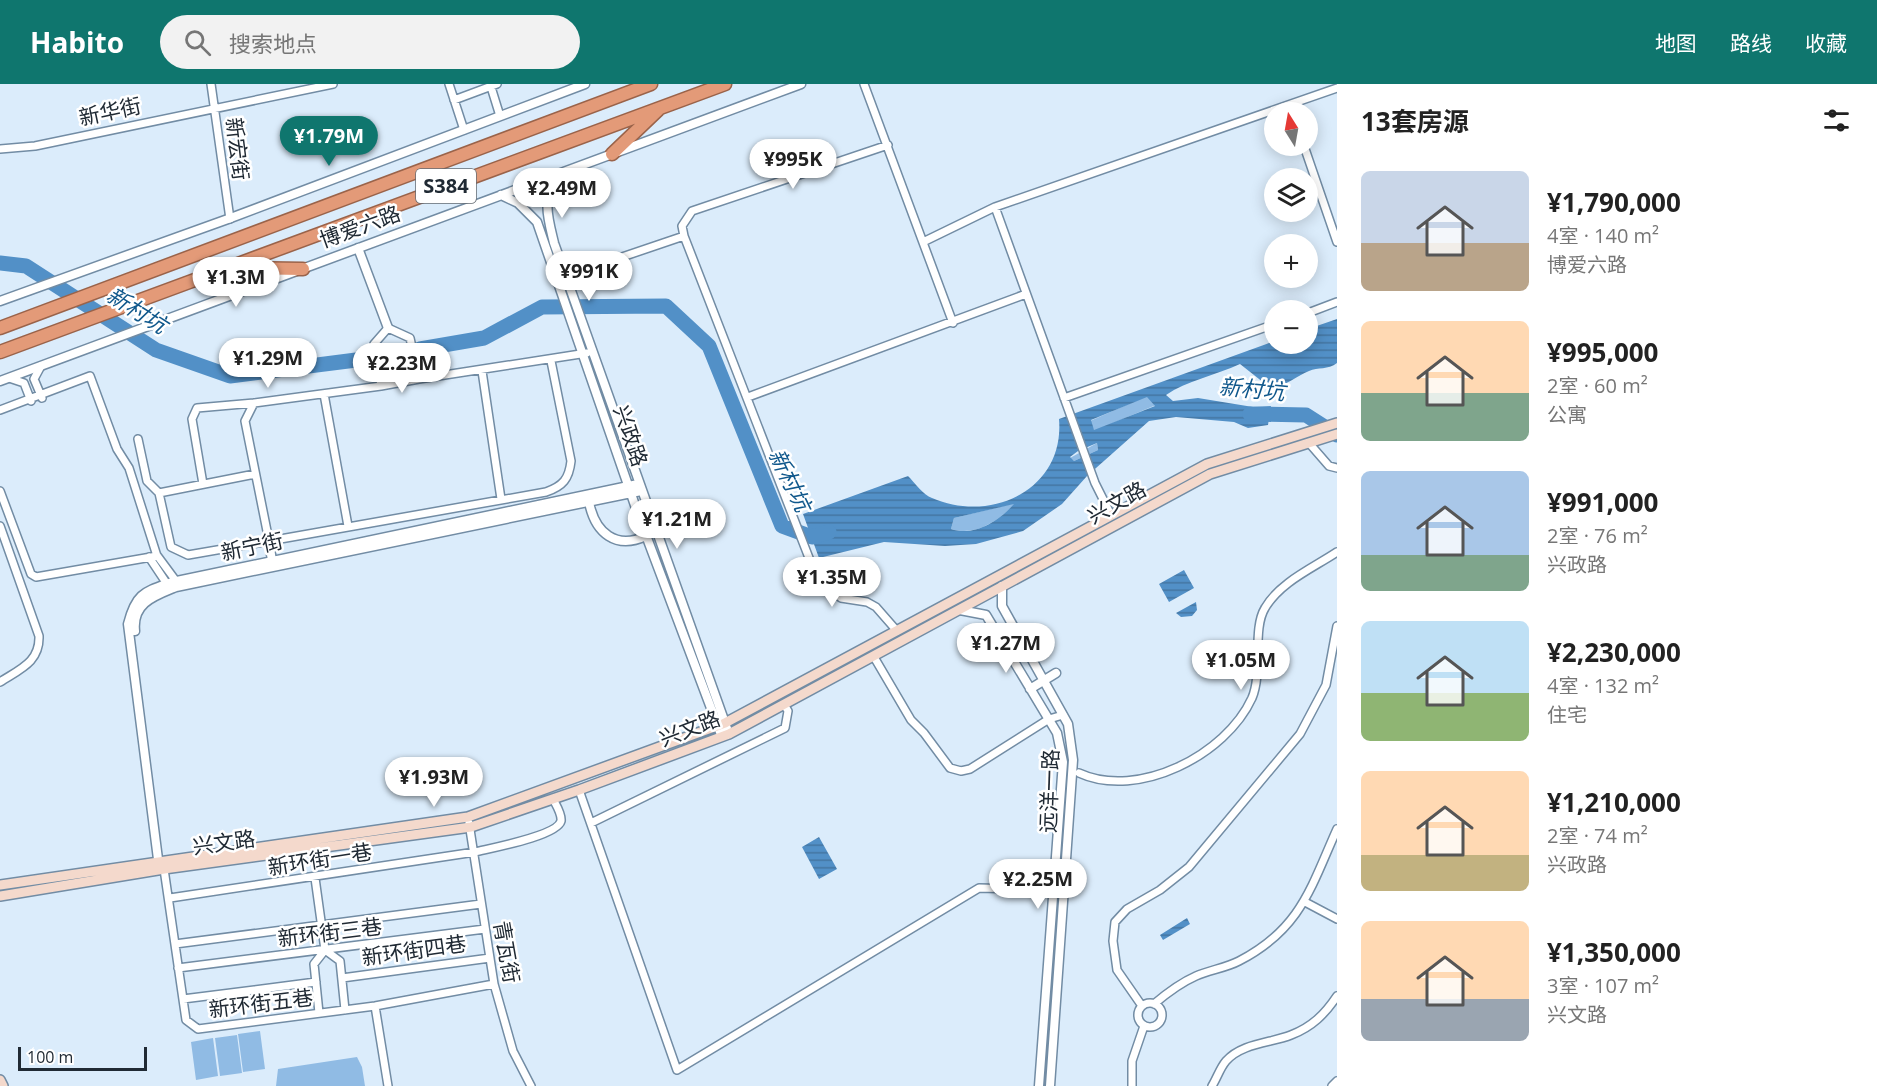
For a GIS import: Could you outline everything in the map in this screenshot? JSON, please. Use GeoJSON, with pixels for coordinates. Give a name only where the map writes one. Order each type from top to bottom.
{"type":"FeatureCollection","features":[{"type":"Feature","properties":{"kind":"highway","name":"博爱六路"},"geometry":{"type":"LineString","coordinates":[[0,326],[651,84]]}},
{"type":"Feature","properties":{"kind":"highway","name":"博爱六路"},"geometry":{"type":"LineString","coordinates":[[0,352],[233,268],[423,194],[725,84]]}},
{"type":"Feature","properties":{"kind":"highway"},"geometry":{"type":"LineString","coordinates":[[612,154],[661,107]]}},
{"type":"Feature","properties":{"kind":"highway"},"geometry":{"type":"LineString","coordinates":[[233,268],[303,269]]}},
{"type":"Feature","properties":{"kind":"main road","name":"兴文路"},"geometry":{"type":"LineString","coordinates":[[469,822],[722,725],[1207,464],[1337,423]]}},
{"type":"Feature","properties":{"kind":"main road","name":"兴文路"},"geometry":{"type":"LineString","coordinates":[[0,885],[469,822],[554,799],[725,736],[1210,474],[1337,434]]}},
{"type":"Feature","properties":{"kind":"main road","name":"兴文路"},"geometry":{"type":"LineString","coordinates":[[0,896],[162,865]]}},
{"type":"Feature","properties":{"kind":"main road"},"geometry":{"type":"LineString","coordinates":[[0,1080],[3,1086]]}},
{"type":"Feature","properties":{"kind":"street","name":"新宏街"},"geometry":{"type":"LineString","coordinates":[[211,84],[230,219]]}},
{"type":"Feature","properties":{"kind":"street","name":"新华街"},"geometry":{"type":"LineString","coordinates":[[0,149],[35,146],[333,84]]}},
{"type":"Feature","properties":{"kind":"street"},"geometry":{"type":"LineString","coordinates":[[449,84],[464,130]]}},
{"type":"Feature","properties":{"kind":"street"},"geometry":{"type":"LineString","coordinates":[[0,301],[230,219],[585,84]]}},
{"type":"Feature","properties":{"kind":"street","name":"博爱六路"},"geometry":{"type":"LineString","coordinates":[[4,379],[801,84]]}},
{"type":"Feature","properties":{"kind":"street"},"geometry":{"type":"LineString","coordinates":[[864,84],[953,323]]}},
{"type":"Feature","properties":{"kind":"street"},"geometry":{"type":"LineString","coordinates":[[454,100],[494,85],[500,116]]}},
{"type":"Feature","properties":{"kind":"street"},"geometry":{"type":"LineString","coordinates":[[1306,102],[1337,88]]}},
{"type":"Feature","properties":{"kind":"street"},"geometry":{"type":"LineString","coordinates":[[923,242],[995,207],[1264,118]]}},
{"type":"Feature","properties":{"kind":"street"},"geometry":{"type":"LineString","coordinates":[[888,145],[692,211],[682,226],[805,550],[824,586],[840,598],[856,600],[876,607],[897,631]]}},
{"type":"Feature","properties":{"kind":"street"},"geometry":{"type":"LineString","coordinates":[[1307,156],[1337,242]]}},
{"type":"Feature","properties":{"kind":"street","name":"兴政路"},"geometry":{"type":"LineString","coordinates":[[556,175],[547,196],[546,208],[561,276]]}},
{"type":"Feature","properties":{"kind":"street","name":"兴政路"},"geometry":{"type":"LineString","coordinates":[[501,195],[518,203],[537,222],[561,276],[640,488],[725,736]]}},
{"type":"Feature","properties":{"kind":"street"},"geometry":{"type":"LineString","coordinates":[[995,207],[1095,483],[1111,515]]}},
{"type":"Feature","properties":{"kind":"street"},"geometry":{"type":"LineString","coordinates":[[561,276],[684,236]]}},
{"type":"Feature","properties":{"kind":"street"},"geometry":{"type":"LineString","coordinates":[[358,248],[388,328],[410,338],[419,379]]}},
{"type":"Feature","properties":{"kind":"street"},"geometry":{"type":"LineString","coordinates":[[748,397],[953,323],[1026,294]]}},
{"type":"Feature","properties":{"kind":"street"},"geometry":{"type":"LineString","coordinates":[[1318,309],[1337,302]]}},
{"type":"Feature","properties":{"kind":"street"},"geometry":{"type":"LineString","coordinates":[[381,386],[374,344],[388,328]]}},
{"type":"Feature","properties":{"kind":"street"},"geometry":{"type":"LineString","coordinates":[[1064,398],[1264,328]]}},
{"type":"Feature","properties":{"kind":"street"},"geometry":{"type":"LineString","coordinates":[[203,484],[192,419],[197,408],[254,403],[381,386],[551,361],[588,353]]}},
{"type":"Feature","properties":{"kind":"street","name":"兴政路"},"geometry":{"type":"LineString","coordinates":[[588,353],[646,537],[722,725]]}},
{"type":"Feature","properties":{"kind":"street"},"geometry":{"type":"LineString","coordinates":[[138,439],[147,481],[159,493],[171,547],[176,552],[188,555],[546,492],[561,487],[570,475],[571,461],[551,361]]}},
{"type":"Feature","properties":{"kind":"street"},"geometry":{"type":"LineString","coordinates":[[40,366],[34,379],[41,397]]}},
{"type":"Feature","properties":{"kind":"street"},"geometry":{"type":"LineString","coordinates":[[482,371],[501,499]]}},
{"type":"Feature","properties":{"kind":"street"},"geometry":{"type":"LineString","coordinates":[[0,412],[90,376],[117,449],[129,468],[152,555],[171,582]]}},
{"type":"Feature","properties":{"kind":"street"},"geometry":{"type":"LineString","coordinates":[[4,379],[24,383],[31,400]]}},
{"type":"Feature","properties":{"kind":"street"},"geometry":{"type":"LineString","coordinates":[[324,394],[348,526]]}},
{"type":"Feature","properties":{"kind":"street"},"geometry":{"type":"LineString","coordinates":[[254,403],[245,421],[272,561]]}},
{"type":"Feature","properties":{"kind":"street"},"geometry":{"type":"LineString","coordinates":[[1309,442],[1329,466],[1337,468]]}},
{"type":"Feature","properties":{"kind":"street"},"geometry":{"type":"LineString","coordinates":[[159,493],[255,474]]}},
{"type":"Feature","properties":{"kind":"street"},"geometry":{"type":"LineString","coordinates":[[0,484],[32,571],[37,574],[152,555]]}},
{"type":"Feature","properties":{"kind":"street","name":"新宁街"},"geometry":{"type":"LineString","coordinates":[[162,865],[128,624],[133,603],[148,590],[171,582],[272,561],[640,488]]}},
{"type":"Feature","properties":{"kind":"street"},"geometry":{"type":"LineString","coordinates":[[162,865],[134,624],[139,606],[152,596],[176,588],[589,502],[630,490]]}},
{"type":"Feature","properties":{"kind":"street"},"geometry":{"type":"LineString","coordinates":[[0,491],[31,574],[36,577],[152,555]]}},
{"type":"Feature","properties":{"kind":"street"},"geometry":{"type":"LineString","coordinates":[[589,502],[591,516],[607,537],[619,542],[635,542],[646,537]]}},
{"type":"Feature","properties":{"kind":"street"},"geometry":{"type":"LineString","coordinates":[[0,526],[39,636],[39,648],[35,659],[0,682]]}},
{"type":"Feature","properties":{"kind":"street"},"geometry":{"type":"LineString","coordinates":[[1062,773],[1075,773],[1093,780],[1128,780],[1160,774],[1196,759],[1232,730],[1252,696],[1260,651],[1259,624],[1265,608],[1282,588],[1337,552]]}},
{"type":"Feature","properties":{"kind":"street","name":"远洋一路"},"geometry":{"type":"LineString","coordinates":[[1002,586],[1002,606],[1063,715],[1070,736],[1075,773],[1063,890],[1050,1086]]}},
{"type":"Feature","properties":{"kind":"street"},"geometry":{"type":"LineString","coordinates":[[960,610],[986,615],[1048,719]]}},
{"type":"Feature","properties":{"kind":"street"},"geometry":{"type":"LineString","coordinates":[[1143,1006],[1117,970],[1113,941],[1115,922],[1127,909],[1176,879],[1189,867],[1300,734],[1326,685],[1337,626]]}},
{"type":"Feature","properties":{"kind":"street"},"geometry":{"type":"LineString","coordinates":[[874,657],[911,720],[950,768],[961,771],[970,769],[1048,719],[1063,715]]}},
{"type":"Feature","properties":{"kind":"street"},"geometry":{"type":"LineString","coordinates":[[1030,688],[1056,673]]}},
{"type":"Feature","properties":{"kind":"street"},"geometry":{"type":"LineString","coordinates":[[591,823],[785,728],[788,711],[785,705]]}},
{"type":"Feature","properties":{"kind":"street","name":"远洋一路"},"geometry":{"type":"LineString","coordinates":[[1039,1086],[1063,762],[1057,733],[1048,719]]}},
{"type":"Feature","properties":{"kind":"street"},"geometry":{"type":"LineString","coordinates":[[579,790],[677,1070],[979,888],[1063,890]]}},
{"type":"Feature","properties":{"kind":"street","name":"新环街一巷"},"geometry":{"type":"LineString","coordinates":[[170,898],[315,878],[475,852],[555,830],[561,822],[561,815],[554,799]]}},
{"type":"Feature","properties":{"kind":"street","name":"青瓦街"},"geometry":{"type":"LineString","coordinates":[[469,822],[494,984],[513,1051],[531,1086]]}},
{"type":"Feature","properties":{"kind":"street"},"geometry":{"type":"LineString","coordinates":[[1143,1006],[1154,1004],[1173,988],[1196,976],[1237,962],[1284,929],[1305,902],[1337,829]]}},
{"type":"Feature","properties":{"kind":"street","name":"新环街五巷"},"geometry":{"type":"LineString","coordinates":[[162,865],[170,898],[186,1020],[198,1029],[375,1006],[494,984]]}},
{"type":"Feature","properties":{"kind":"street"},"geometry":{"type":"LineString","coordinates":[[315,878],[325,950],[340,961],[345,1010]]}},
{"type":"Feature","properties":{"kind":"street"},"geometry":{"type":"LineString","coordinates":[[1305,902],[1337,919]]}},
{"type":"Feature","properties":{"kind":"street"},"geometry":{"type":"LineString","coordinates":[[175,944],[481,904]]}},
{"type":"Feature","properties":{"kind":"street","name":"新环街三巷"},"geometry":{"type":"LineString","coordinates":[[178,968],[485,930]]}},
{"type":"Feature","properties":{"kind":"street"},"geometry":{"type":"LineString","coordinates":[[319,1013],[314,964],[325,950]]}},
{"type":"Feature","properties":{"kind":"street","name":"新环街四巷"},"geometry":{"type":"LineString","coordinates":[[342,978],[490,958]]}},
{"type":"Feature","properties":{"kind":"street"},"geometry":{"type":"LineString","coordinates":[[183,999],[316,982]]}},
{"type":"Feature","properties":{"kind":"street"},"geometry":{"type":"LineString","coordinates":[[1212,1086],[1227,1060],[1253,1045],[1289,1036],[1310,1026],[1326,1013],[1337,996]]}},
{"type":"Feature","properties":{"kind":"street"},"geometry":{"type":"LineString","coordinates":[[1143,1006],[1138,1017],[1144,1026],[1152,1028],[1161,1020],[1160,1009],[1154,1004]]}},
{"type":"Feature","properties":{"kind":"street"},"geometry":{"type":"LineString","coordinates":[[375,1006],[388,1086]]}},
{"type":"Feature","properties":{"kind":"street"},"geometry":{"type":"LineString","coordinates":[[1132,1086],[1132,1061],[1144,1026]]}},
{"type":"Feature","properties":{"kind":"street"},"geometry":{"type":"LineString","coordinates":[[1332,1086],[1337,1081]]}},
{"type":"Feature","properties":{"kind":"shaded area"},"geometry":{"type":"Polygon","coordinates":[[[1337,319],[1337,363],[1330,367],[1309,371],[1273,390],[1240,364],[1166,395],[1173,401],[1198,398],[1253,407],[1271,406],[1268,425],[1248,428],[1234,422],[1176,417],[1149,421],[1087,476],[1062,504],[1023,531],[976,544],[945,546],[884,542],[819,558],[803,514],[908,476],[922,492],[955,505],[978,506],[1000,503],[1020,494],[1037,482],[1050,465],[1058,444],[1059,419],[1264,345],[1264,354],[1318,354],[1318,326],[1337,319]],[[1147,397],[1091,420],[1094,430],[1155,406],[1147,397]],[[1097,443],[1070,457],[1074,461],[1098,450],[1097,443]],[[1014,504],[954,518],[951,529],[968,531],[986,526],[1014,504]]]}},
{"type":"Feature","properties":{"kind":"shaded area"},"geometry":{"type":"Polygon","coordinates":[[[1147,396],[1156,405],[1094,431],[1090,421],[1147,396]]]}},
{"type":"Feature","properties":{"kind":"shaded area"},"geometry":{"type":"Polygon","coordinates":[[[1097,443],[1098,450],[1074,461],[1070,458],[1097,443]]]}},
{"type":"Feature","properties":{"kind":"shaded area"},"geometry":{"type":"Polygon","coordinates":[[[1016,503],[995,521],[978,529],[960,531],[951,529],[954,518],[1016,503]]]}},
{"type":"Feature","properties":{"kind":"shaded area"},"geometry":{"type":"Polygon","coordinates":[[[1184,570],[1194,588],[1169,602],[1159,584],[1184,570]]]}},
{"type":"Feature","properties":{"kind":"shaded area"},"geometry":{"type":"Polygon","coordinates":[[[1196,602],[1197,610],[1192,616],[1181,617],[1176,613],[1196,602]]]}},
{"type":"Feature","properties":{"kind":"shaded area"},"geometry":{"type":"Polygon","coordinates":[[[819,837],[837,869],[819,879],[802,847],[819,837]]]}},
{"type":"Feature","properties":{"kind":"shaded area"},"geometry":{"type":"Polygon","coordinates":[[[1187,918],[1190,924],[1163,940],[1160,935],[1187,918]]]}},
{"type":"Feature","properties":{"kind":"shaded area"},"geometry":{"type":"Polygon","coordinates":[[[260,1031],[265,1069],[243,1072],[238,1034],[260,1031]]]}},
{"type":"Feature","properties":{"kind":"shaded area"},"geometry":{"type":"Polygon","coordinates":[[[237,1035],[242,1073],[220,1076],[215,1038],[237,1035]]]}},
{"type":"Feature","properties":{"kind":"shaded area"},"geometry":{"type":"Polygon","coordinates":[[[213,1038],[218,1076],[196,1080],[191,1042],[213,1038]]]}},
{"type":"Feature","properties":{"kind":"shaded area"},"geometry":{"type":"Polygon","coordinates":[[[357,1057],[362,1067],[365,1086],[276,1086],[278,1069],[357,1057]]]}},
{"type":"Feature","properties":{"kind":"waterway","name":"新村坑"},"geometry":{"type":"LineString","coordinates":[[0,263],[26,266],[156,350],[230,376],[364,359]]}},
{"type":"Feature","properties":{"kind":"waterway","name":"新村坑"},"geometry":{"type":"LineString","coordinates":[[420,349],[484,338],[542,307],[666,306],[709,346],[782,526],[812,537],[829,532]]}},
{"type":"Feature","properties":{"kind":"waterway","name":"新村坑"},"geometry":{"type":"LineString","coordinates":[[1250,414],[1306,415],[1337,435]]}}]}
